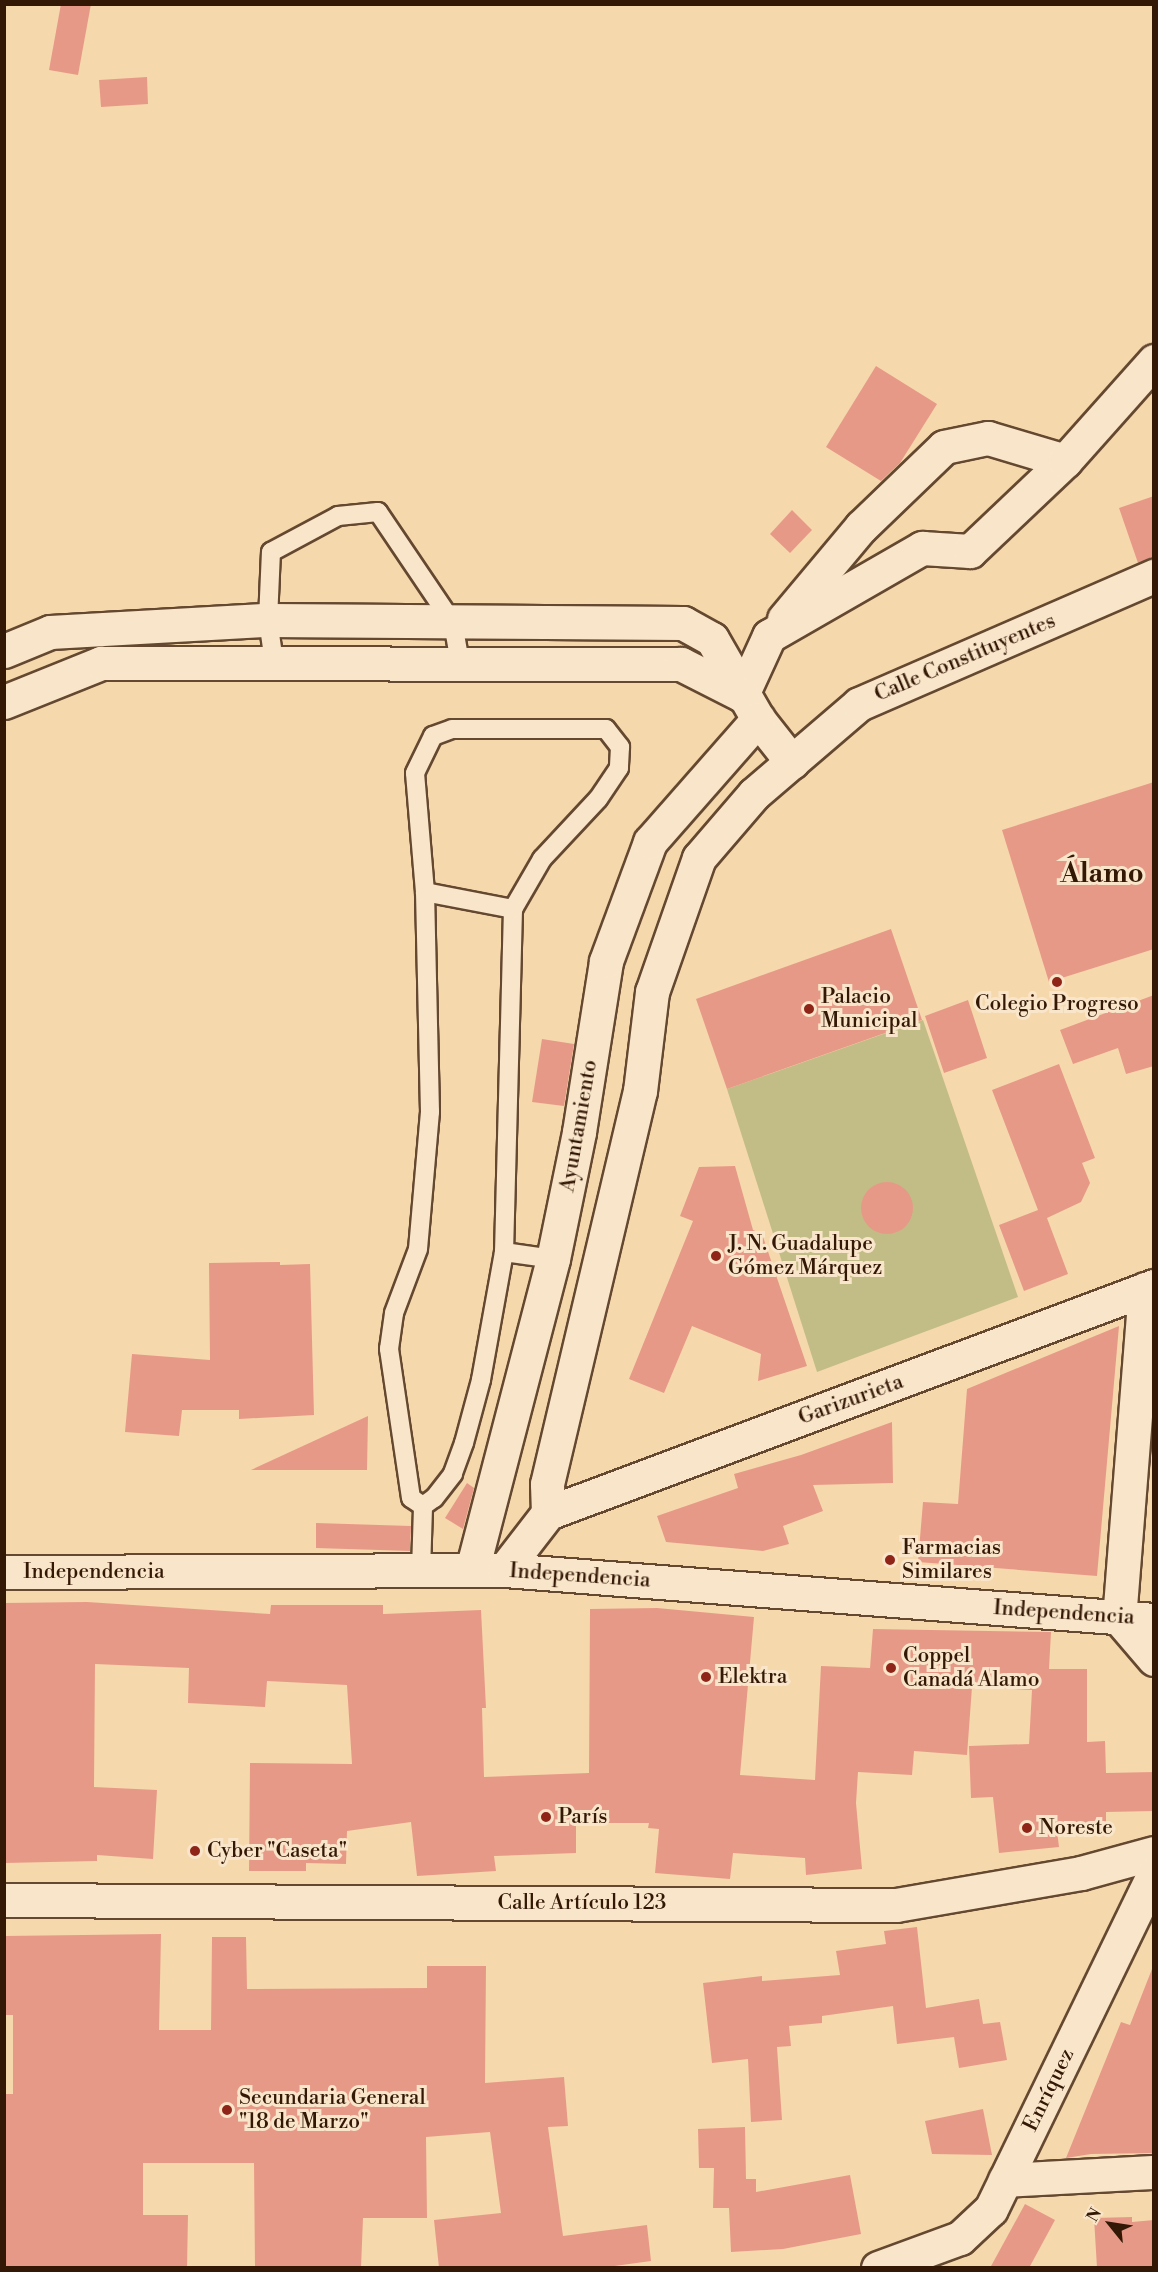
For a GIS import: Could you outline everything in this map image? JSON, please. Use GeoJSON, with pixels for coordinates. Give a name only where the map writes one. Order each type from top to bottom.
{"type":"FeatureCollection","features":[{"type":"Feature","properties":{"kind":"street"},"geometry":{"type":"LineString","coordinates":[[769,636],[922,548],[970,551],[1065,461],[1154,361]]}},
{"type":"Feature","properties":{"kind":"street","name":"Ayuntamiento"},"geometry":{"type":"LineString","coordinates":[[472,1570],[553,1259],[579,1132],[606,961],[650,842],[750,707],[769,636],[861,526],[944,447],[988,438],[1065,461]]}},
{"type":"Feature","properties":{"kind":"street","name":"Calle Constituyentes"},"geometry":{"type":"LineString","coordinates":[[792,762],[859,704],[1154,576]]}},
{"type":"Feature","properties":{"kind":"street"},"geometry":{"type":"LineString","coordinates":[[4,651],[50,632],[268,620],[683,623],[712,639],[750,707],[792,762],[754,794],[699,858],[662,958],[652,992],[640,1091],[547,1484],[544,1500],[548,1513],[504,1570]]}},
{"type":"Feature","properties":{"kind":"street"},"geometry":{"type":"LineString","coordinates":[[4,702],[101,663],[460,661],[681,664],[750,707]]}},
{"type":"Feature","properties":{"kind":"street"},"geometry":{"type":"LineString","coordinates":[[1149,1288],[1119,1618],[1154,1659]]}},
{"type":"Feature","properties":{"kind":"street","name":"Garizurieta"},"geometry":{"type":"LineString","coordinates":[[548,1513],[1149,1288]]}},
{"type":"Feature","properties":{"kind":"street","name":"Independencia"},"geometry":{"type":"LineString","coordinates":[[4,1572],[504,1570],[1154,1620]]}},
{"type":"Feature","properties":{"kind":"street","name":"Calle Artículo 123"},"geometry":{"type":"LineString","coordinates":[[4,1900],[896,1905],[1081,1873],[1154,1853]]}},
{"type":"Feature","properties":{"kind":"street","name":"Enríquez"},"geometry":{"type":"LineString","coordinates":[[890,2266],[960,2238],[991,2209],[1154,1873]]}},
{"type":"Feature","properties":{"kind":"street"},"geometry":{"type":"LineString","coordinates":[[1005,2180],[1154,2172]]}},
{"type":"Feature","properties":{"kind":"lane"},"geometry":{"type":"LineString","coordinates":[[274,662],[268,620],[272,552],[338,516],[378,512],[453,623],[460,661]]}},
{"type":"Feature","properties":{"kind":"lane"},"geometry":{"type":"LineString","coordinates":[[452,729],[606,729],[620,747],[619,768],[598,799],[542,859],[513,909],[504,1252],[481,1380],[464,1443],[453,1474],[429,1504],[423,1506],[411,1498],[389,1349],[394,1313],[418,1249],[430,1112],[425,892],[415,773],[433,736],[452,729]]}},
{"type":"Feature","properties":{"kind":"lane"},"geometry":{"type":"LineString","coordinates":[[425,892],[513,909]]}},
{"type":"Feature","properties":{"kind":"lane"},"geometry":{"type":"LineString","coordinates":[[504,1252],[553,1259]]}},
{"type":"Feature","properties":{"kind":"lane"},"geometry":{"type":"LineString","coordinates":[[422,1570],[423,1506]]}},
{"type":"Feature","properties":{"kind":"shaded area"},"geometry":{"type":"Polygon","coordinates":[[[923,1020],[1018,1297],[817,1372],[727,1089],[923,1020]]]}},
{"type":"Feature","properties":{"kind":"building"},"geometry":{"type":"Polygon","coordinates":[[[61,4],[91,4],[78,75],[49,70],[61,4]]]}},
{"type":"Feature","properties":{"kind":"building"},"geometry":{"type":"Polygon","coordinates":[[[147,77],[148,104],[101,107],[99,80],[147,77]]]}},
{"type":"Feature","properties":{"kind":"building"},"geometry":{"type":"Polygon","coordinates":[[[876,366],[937,404],[900,463],[881,481],[826,447],[876,366]]]}},
{"type":"Feature","properties":{"kind":"building"},"geometry":{"type":"Polygon","coordinates":[[[1154,496],[1154,558],[1138,563],[1119,508],[1154,496]]]}},
{"type":"Feature","properties":{"kind":"building"},"geometry":{"type":"Polygon","coordinates":[[[792,510],[812,530],[790,553],[770,534],[792,510]]]}},
{"type":"Feature","properties":{"kind":"building"},"geometry":{"type":"Polygon","coordinates":[[[1154,782],[1154,949],[1049,982],[1002,830],[1154,782]]]}},
{"type":"Feature","properties":{"kind":"building","name":"Palacio Municipal"},"geometry":{"type":"Polygon","coordinates":[[[891,929],[922,1020],[727,1089],[696,999],[891,929]]]}},
{"type":"Feature","properties":{"kind":"building"},"geometry":{"type":"Polygon","coordinates":[[[1154,995],[1154,1066],[1126,1074],[1118,1048],[1073,1064],[1060,1030],[1154,995]]]}},
{"type":"Feature","properties":{"kind":"building"},"geometry":{"type":"Polygon","coordinates":[[[968,1000],[987,1058],[944,1073],[925,1016],[968,1000]]]}},
{"type":"Feature","properties":{"kind":"building"},"geometry":{"type":"Polygon","coordinates":[[[542,1039],[574,1044],[564,1106],[532,1102],[542,1039]]]}},
{"type":"Feature","properties":{"kind":"building"},"geometry":{"type":"Polygon","coordinates":[[[1059,1064],[1095,1158],[1082,1163],[1090,1183],[1081,1202],[1047,1218],[1068,1274],[1024,1291],[999,1225],[1038,1210],[992,1090],[1059,1064]]]}},
{"type":"Feature","properties":{"kind":"building","name":"J. N. Guadalupe Gómez Márquez"},"geometry":{"type":"Polygon","coordinates":[[[735,1166],[753,1230],[762,1234],[807,1366],[758,1381],[761,1354],[692,1326],[664,1393],[629,1379],[693,1221],[680,1216],[699,1167],[735,1166]]]}},
{"type":"Feature","properties":{"kind":"building"},"geometry":{"type":"Polygon","coordinates":[[[887,1182],[897,1184],[905,1190],[911,1198],[913,1208],[911,1218],[905,1226],[897,1232],[887,1234],[877,1232],[869,1226],[863,1218],[861,1208],[863,1198],[869,1190],[877,1184],[887,1182]]]}},
{"type":"Feature","properties":{"kind":"building"},"geometry":{"type":"Polygon","coordinates":[[[280,1262],[280,1265],[310,1264],[314,1415],[239,1419],[239,1410],[182,1410],[179,1436],[125,1432],[132,1354],[210,1360],[209,1263],[280,1262]]]}},
{"type":"Feature","properties":{"kind":"building"},"geometry":{"type":"Polygon","coordinates":[[[1119,1326],[1097,1576],[918,1562],[923,1502],[958,1504],[967,1389],[1119,1326]]]}},
{"type":"Feature","properties":{"kind":"building"},"geometry":{"type":"Polygon","coordinates":[[[368,1416],[367,1470],[251,1470],[368,1416]]]}},
{"type":"Feature","properties":{"kind":"building"},"geometry":{"type":"Polygon","coordinates":[[[892,1422],[893,1483],[813,1485],[823,1511],[783,1526],[789,1544],[763,1551],[666,1542],[657,1516],[738,1488],[734,1474],[801,1455],[892,1422]]]}},
{"type":"Feature","properties":{"kind":"building"},"geometry":{"type":"Polygon","coordinates":[[[467,1483],[474,1488],[463,1529],[445,1518],[467,1483]]]}},
{"type":"Feature","properties":{"kind":"building"},"geometry":{"type":"Polygon","coordinates":[[[316,1523],[411,1526],[410,1551],[316,1548],[316,1523]]]}},
{"type":"Feature","properties":{"kind":"building"},"geometry":{"type":"Polygon","coordinates":[[[87,1602],[270,1614],[271,1605],[383,1605],[383,1614],[481,1610],[486,1708],[482,1708],[484,1777],[589,1773],[590,1609],[657,1608],[754,1617],[740,1775],[815,1780],[821,1666],[870,1668],[873,1629],[1051,1632],[1049,1669],[1087,1669],[1087,1742],[1105,1741],[1106,1773],[1154,1772],[1154,1811],[1106,1812],[1106,1830],[1057,1831],[1059,1847],[999,1853],[993,1797],[971,1798],[969,1746],[1029,1744],[1032,1690],[972,1687],[967,1755],[914,1751],[912,1775],[858,1772],[856,1803],[862,1869],[806,1875],[805,1858],[733,1853],[730,1879],[655,1873],[659,1829],[648,1828],[649,1823],[576,1823],[576,1853],[494,1856],[496,1871],[417,1876],[411,1822],[347,1831],[346,1864],[306,1863],[306,1871],[249,1871],[250,1763],[352,1764],[347,1685],[267,1681],[265,1707],[188,1703],[189,1668],[95,1664],[94,1787],[157,1790],[153,1859],[97,1855],[97,1861],[4,1863],[4,1603],[87,1602]]]}},
{"type":"Feature","properties":{"kind":"building"},"geometry":{"type":"Polygon","coordinates":[[[917,1927],[926,2008],[979,1999],[983,2024],[1000,2022],[1007,2060],[959,2068],[954,2037],[897,2044],[893,2006],[822,2016],[822,2023],[789,2026],[791,2046],[777,2047],[782,2120],[751,2122],[748,2059],[712,2063],[703,1983],[762,1976],[762,1981],[840,1975],[836,1951],[886,1944],[884,1931],[917,1927]]]}},
{"type":"Feature","properties":{"kind":"building","name":"Secundaria General \"18 de Marzo\""},"geometry":{"type":"Polygon","coordinates":[[[161,1934],[159,2030],[211,2030],[212,1937],[246,1937],[247,1989],[427,1988],[427,1966],[486,1966],[485,2083],[564,2077],[568,2126],[548,2127],[563,2236],[647,2225],[651,2261],[600,2268],[439,2268],[434,2220],[501,2213],[490,2132],[426,2137],[427,2218],[363,2218],[361,2268],[255,2268],[254,2163],[143,2163],[143,2215],[188,2215],[187,2268],[4,2268],[4,2094],[13,2094],[13,2015],[4,2015],[4,1936],[161,1934]]]}},
{"type":"Feature","properties":{"kind":"building"},"geometry":{"type":"Polygon","coordinates":[[[1152,1969],[1154,2153],[1091,2154],[1066,2158],[1121,2022],[1130,2025],[1152,1969]]]}},
{"type":"Feature","properties":{"kind":"building"},"geometry":{"type":"Polygon","coordinates":[[[983,2109],[992,2155],[932,2154],[925,2121],[983,2109]]]}},
{"type":"Feature","properties":{"kind":"building"},"geometry":{"type":"Polygon","coordinates":[[[745,2127],[746,2179],[756,2179],[756,2192],[850,2175],[861,2234],[783,2249],[731,2252],[729,2208],[713,2208],[714,2168],[699,2168],[698,2129],[745,2127]]]}},
{"type":"Feature","properties":{"kind":"building"},"geometry":{"type":"Polygon","coordinates":[[[1025,2204],[1055,2220],[1029,2268],[990,2268],[1025,2204]]]}},
{"type":"Feature","properties":{"kind":"building"},"geometry":{"type":"Polygon","coordinates":[[[1132,2217],[1132,2222],[1154,2220],[1154,2268],[1097,2268],[1094,2218],[1132,2217]]]}},
{"type":"Feature","properties":{"kind":"place","name":"Colegio Progreso"},"geometry":{"type":"Point","coordinates":[1057,982]}},
{"type":"Feature","properties":{"kind":"place","name":"Palacio Municipal"},"geometry":{"type":"Point","coordinates":[809,1009]}},
{"type":"Feature","properties":{"kind":"place","name":"J. N. Guadalupe Gómez Márquez"},"geometry":{"type":"Point","coordinates":[716,1256]}},
{"type":"Feature","properties":{"kind":"place","name":"Farmacias Similares"},"geometry":{"type":"Point","coordinates":[890,1560]}},
{"type":"Feature","properties":{"kind":"place","name":"Coppel Canadá Alamo"},"geometry":{"type":"Point","coordinates":[891,1668]}},
{"type":"Feature","properties":{"kind":"place","name":"Elektra"},"geometry":{"type":"Point","coordinates":[706,1677]}},
{"type":"Feature","properties":{"kind":"place","name":"París"},"geometry":{"type":"Point","coordinates":[546,1817]}},
{"type":"Feature","properties":{"kind":"place","name":"Noreste"},"geometry":{"type":"Point","coordinates":[1027,1828]}},
{"type":"Feature","properties":{"kind":"place","name":"Cyber \"Caseta\""},"geometry":{"type":"Point","coordinates":[195,1851]}},
{"type":"Feature","properties":{"kind":"place","name":"Secundaria General \"18 de Marzo\""},"geometry":{"type":"Point","coordinates":[227,2110]}},
{"type":"Feature","properties":{"kind":"district","name":"Álamo"},"geometry":{"type":"Point","coordinates":[1102,875]}}]}
